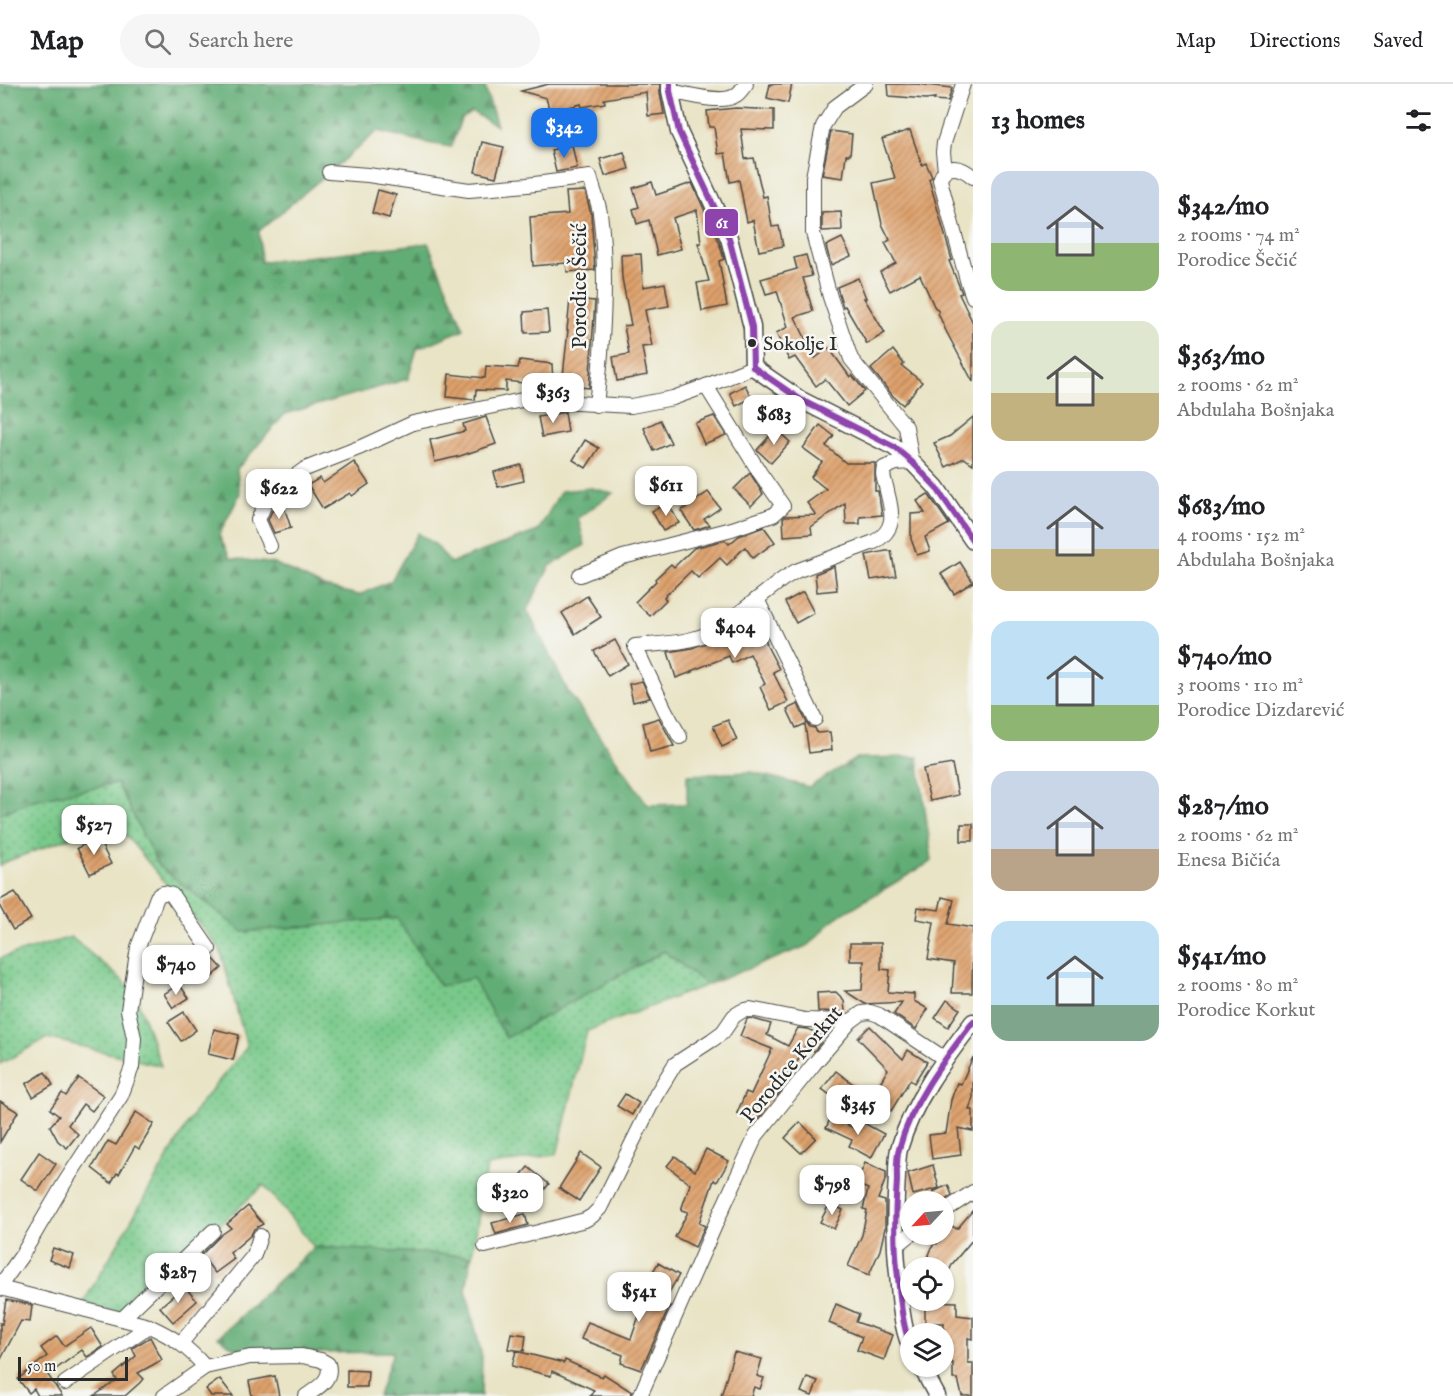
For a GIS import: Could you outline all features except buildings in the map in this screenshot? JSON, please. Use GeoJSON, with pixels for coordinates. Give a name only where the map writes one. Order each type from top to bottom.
{"type":"FeatureCollection","features":[{"type":"Feature","properties":{"kind":"street"},"geometry":{"type":"LineString","coordinates":[[746,84],[735,96],[723,99],[711,99],[670,88],[679,132],[729,238],[752,327],[753,367]]}},
{"type":"Feature","properties":{"kind":"street"},"geometry":{"type":"LineString","coordinates":[[867,84],[835,107],[823,126],[813,177],[813,233],[830,297],[851,359],[906,427],[912,462]]}},
{"type":"Feature","properties":{"kind":"street"},"geometry":{"type":"LineString","coordinates":[[945,171],[944,143],[963,84]]}},
{"type":"Feature","properties":{"kind":"street"},"geometry":{"type":"LineString","coordinates":[[973,177],[957,167],[945,171],[940,180],[973,297]]}},
{"type":"Feature","properties":{"kind":"street","name":"Porodice Šečić"},"geometry":{"type":"LineString","coordinates":[[329,172],[368,175],[469,190],[590,177],[600,212],[604,267],[601,359],[596,405]]}},
{"type":"Feature","properties":{"kind":"street"},"geometry":{"type":"LineString","coordinates":[[753,367],[801,400],[894,447],[936,487],[972,537]]}},
{"type":"Feature","properties":{"kind":"street"},"geometry":{"type":"LineString","coordinates":[[270,546],[258,520],[269,495],[305,469],[413,423],[522,400],[631,406],[673,398],[753,367]]}},
{"type":"Feature","properties":{"kind":"street"},"geometry":{"type":"LineString","coordinates":[[580,575],[623,557],[732,529],[773,515],[783,507],[706,386]]}},
{"type":"Feature","properties":{"kind":"street"},"geometry":{"type":"LineString","coordinates":[[680,736],[635,646],[700,638],[721,627],[796,571],[882,538],[891,526],[887,491],[882,472],[884,468],[896,463],[912,462]]}},
{"type":"Feature","properties":{"kind":"street"},"geometry":{"type":"LineString","coordinates":[[757,599],[815,719]]}},
{"type":"Feature","properties":{"kind":"street"},"geometry":{"type":"LineString","coordinates":[[205,1367],[181,1343],[149,1326],[0,1287],[121,1096],[132,1067],[134,1038],[128,1010],[138,947],[157,897],[161,893],[166,892],[172,895],[209,949]]}},
{"type":"Feature","properties":{"kind":"street"},"geometry":{"type":"LineString","coordinates":[[485,1246],[585,1220],[592,1216],[600,1208],[656,1095],[675,1064],[723,1032],[734,1016],[742,1011],[750,1009],[806,1020],[851,1022]]}},
{"type":"Feature","properties":{"kind":"street","name":"Porodice Korkut"},"geometry":{"type":"LineString","coordinates":[[640,1396],[756,1136],[851,1022],[862,1013],[879,1014],[945,1059]]}},
{"type":"Feature","properties":{"kind":"street"},"geometry":{"type":"LineString","coordinates":[[904,1323],[895,1246],[894,1211],[898,1150],[916,1107],[945,1059],[973,1022]]}},
{"type":"Feature","properties":{"kind":"street"},"geometry":{"type":"LineString","coordinates":[[954,1204],[973,1192]]}},
{"type":"Feature","properties":{"kind":"street"},"geometry":{"type":"LineString","coordinates":[[122,1319],[213,1231]]}},
{"type":"Feature","properties":{"kind":"street"},"geometry":{"type":"LineString","coordinates":[[181,1343],[254,1255],[260,1236]]}},
{"type":"Feature","properties":{"kind":"street"},"geometry":{"type":"LineString","coordinates":[[895,1246],[900,1242]]}},
{"type":"Feature","properties":{"kind":"street"},"geometry":{"type":"LineString","coordinates":[[65,1383],[149,1326]]}},
{"type":"Feature","properties":{"kind":"street"},"geometry":{"type":"LineString","coordinates":[[164,1396],[205,1367],[250,1357],[302,1356],[321,1360],[328,1364],[330,1370],[329,1376],[322,1384],[306,1396]]}},
{"type":"Feature","properties":{"kind":"street"},"geometry":{"type":"LineString","coordinates":[[927,1377],[937,1396]]}},
{"type":"Feature","properties":{"kind":"green space"},"geometry":{"type":"Polygon","coordinates":[[[0,84],[484,84],[497,126],[472,112],[461,119],[451,147],[378,131],[259,231],[261,262],[428,243],[464,329],[417,349],[408,379],[285,414],[237,469],[240,494],[219,535],[230,558],[276,564],[324,587],[359,595],[391,581],[418,533],[436,545],[450,563],[538,531],[561,491],[591,488],[613,493],[578,518],[585,545],[550,566],[527,610],[569,693],[648,805],[687,804],[687,775],[752,772],[809,787],[857,758],[918,757],[932,861],[835,918],[809,945],[707,985],[664,951],[506,1038],[473,978],[440,986],[397,918],[243,932],[158,865],[117,783],[33,800],[0,814],[0,84]]]}},
{"type":"Feature","properties":{"kind":"green space"},"geometry":{"type":"Polygon","coordinates":[[[117,783],[158,865],[243,932],[397,918],[440,986],[473,978],[506,1038],[664,951],[707,985],[587,1031],[557,1154],[487,1166],[472,1256],[314,1247],[264,1185],[122,1312],[82,1305],[198,1106],[247,1047],[220,949],[114,821],[5,862],[0,866],[0,814],[33,800],[117,783]]]}},
{"type":"Feature","properties":{"kind":"green space"},"geometry":{"type":"Polygon","coordinates":[[[71,937],[134,990],[161,1066],[47,1038],[0,1064],[0,958],[71,937]]]}},
{"type":"Feature","properties":{"kind":"green space"},"geometry":{"type":"Polygon","coordinates":[[[314,1247],[472,1256],[466,1289],[482,1357],[481,1396],[378,1396],[393,1352],[243,1354],[218,1337],[314,1247]]]}},
{"type":"Feature","properties":{"kind":"transit line","name":"61"},"geometry":{"type":"LineString","coordinates":[[670,84],[679,132],[729,238],[752,327],[753,367]]}},
{"type":"Feature","properties":{"kind":"transit line","name":"61"},"geometry":{"type":"LineString","coordinates":[[753,367],[801,400],[894,447],[936,487],[973,541]]}},
{"type":"Feature","properties":{"kind":"transit line","name":"61"},"geometry":{"type":"LineString","coordinates":[[904,1323],[895,1235],[898,1153],[920,1098],[940,1066],[973,1022]]}},
{"type":"Feature","properties":{"kind":"place","name":"Sokolje I"},"geometry":{"type":"Point","coordinates":[752,343]}}]}
